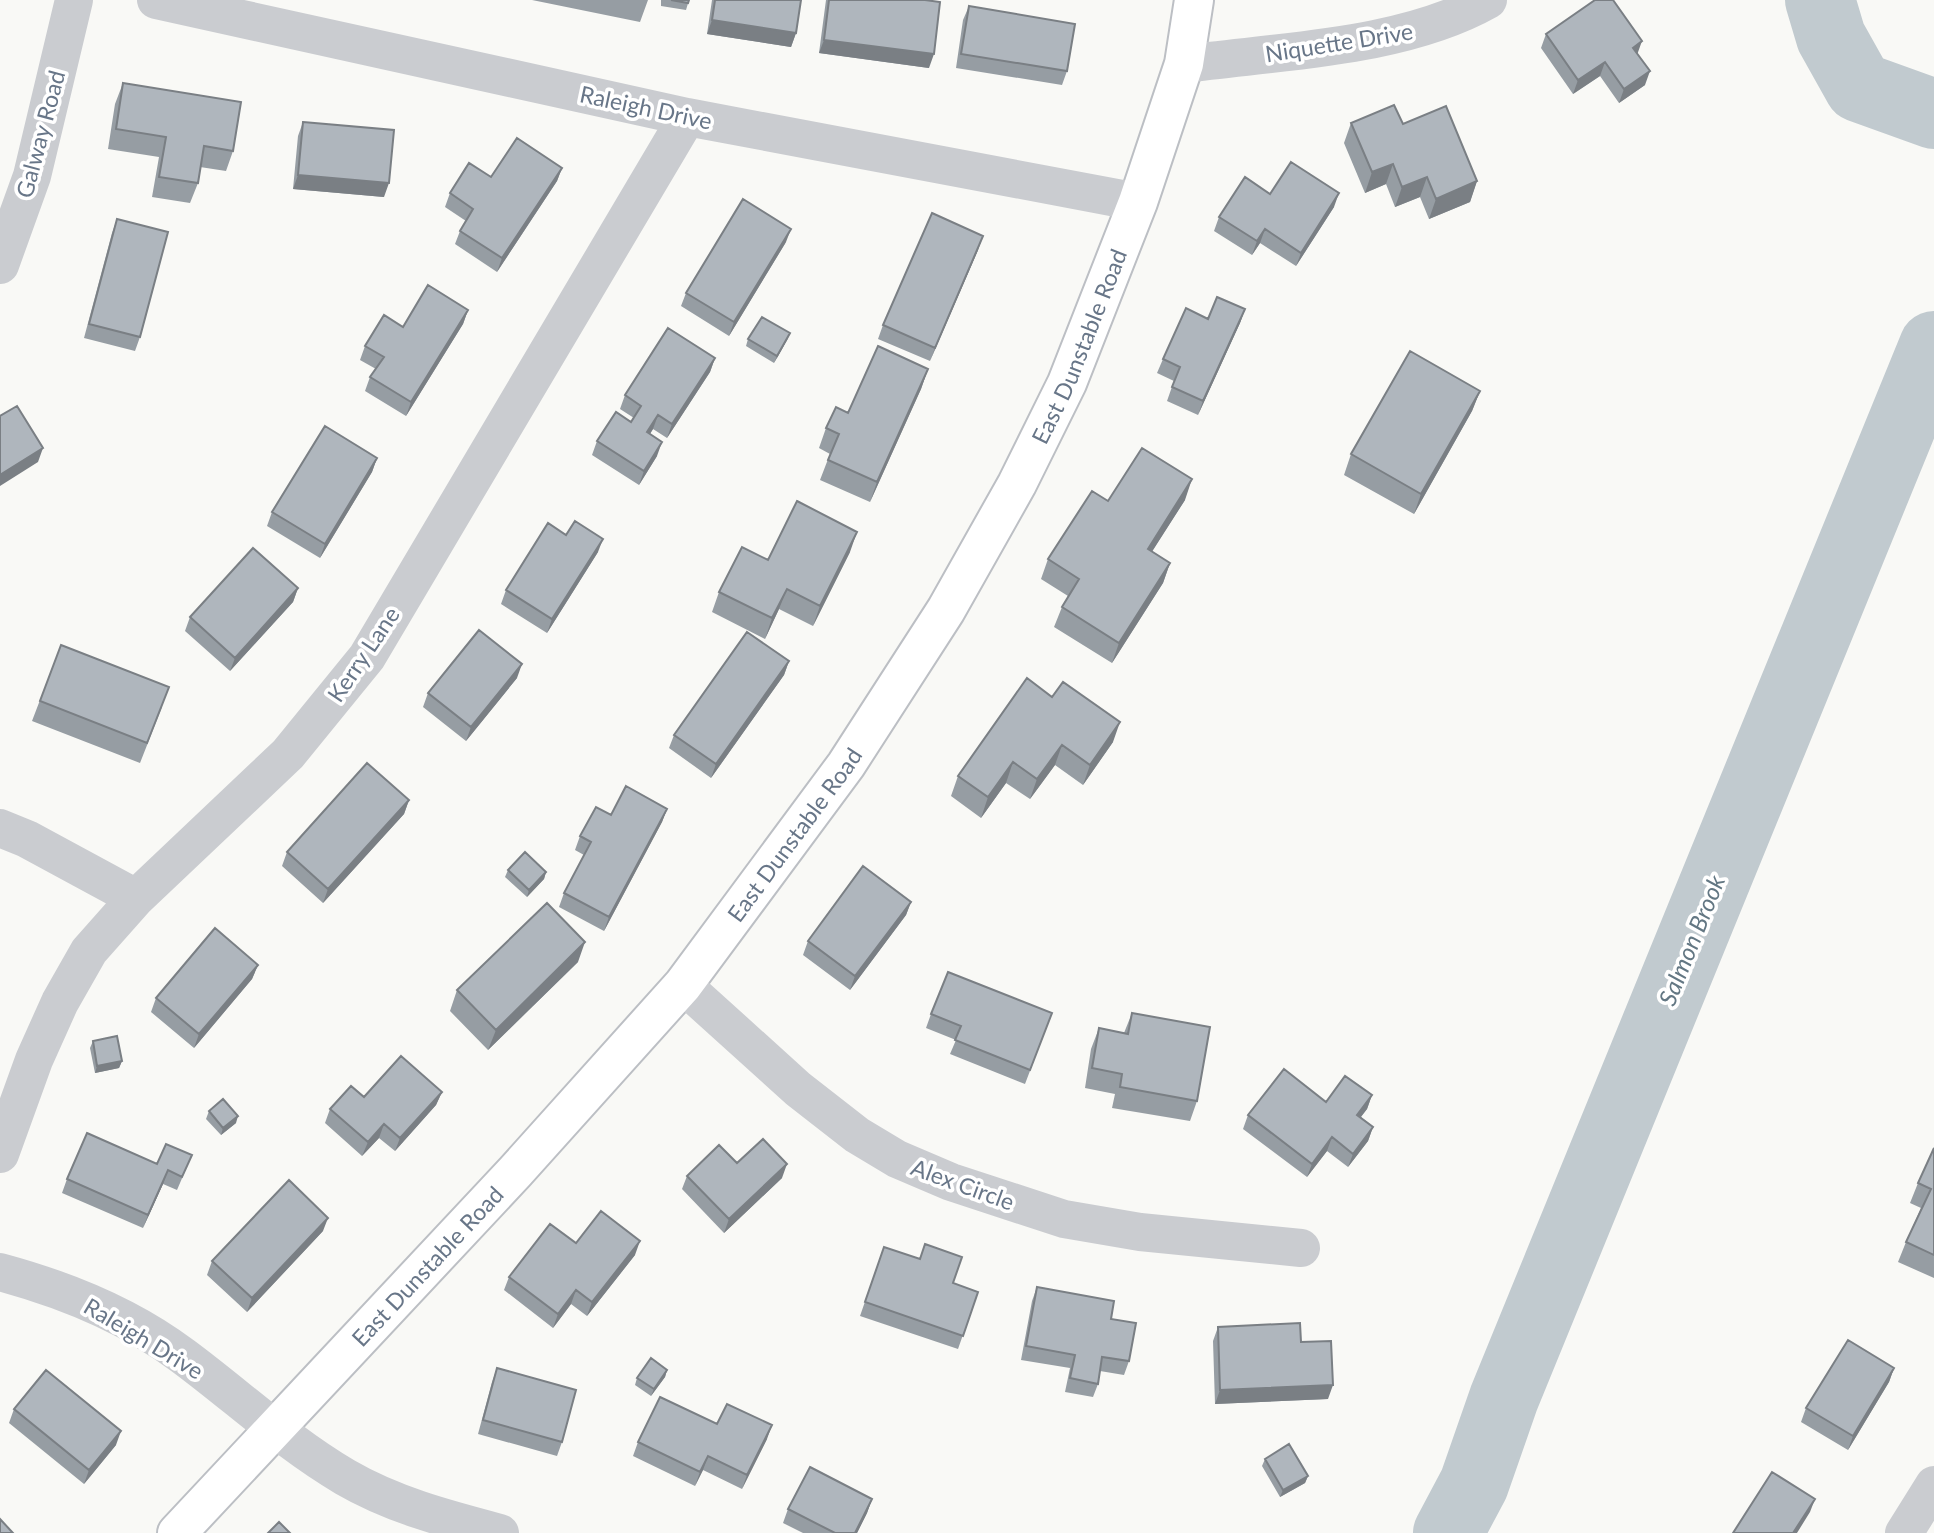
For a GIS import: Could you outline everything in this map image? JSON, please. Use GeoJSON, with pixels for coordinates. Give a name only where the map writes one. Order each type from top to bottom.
{"type":"FeatureCollection","features":[{"type":"Feature","properties":{"kind":"street","name":"Galway Road"},"geometry":{"type":"LineString","coordinates":[[0,265],[32,176],[74,0]]}},
{"type":"Feature","properties":{"kind":"street","name":"Raleigh Drive"},"geometry":{"type":"LineString","coordinates":[[156,0],[687,117],[1138,202]]}},
{"type":"Feature","properties":{"kind":"street","name":"East Dunstable Road"},"geometry":{"type":"LineString","coordinates":[[177,1533],[506,1182],[683,985],[846,765],[946,610],[1017,484],[1067,383],[1138,202],[1184,64],[1195,0]]}},
{"type":"Feature","properties":{"kind":"street","name":"Niquette Drive"},"geometry":{"type":"LineString","coordinates":[[1184,64],[1412,33],[1462,15],[1488,0]]}},
{"type":"Feature","properties":{"kind":"street","name":"Kerry Lane"},"geometry":{"type":"LineString","coordinates":[[0,1154],[34,1060],[60,1002],[89,951],[136,898],[288,754],[367,657],[687,117]]}},
{"type":"Feature","properties":{"kind":"street"},"geometry":{"type":"LineString","coordinates":[[0,828],[27,839],[136,898]]}},
{"type":"Feature","properties":{"kind":"street","name":"Alex Circle"},"geometry":{"type":"LineString","coordinates":[[683,985],[798,1089],[857,1135],[897,1159],[940,1178],[1064,1219],[1140,1233],[1301,1248]]}},
{"type":"Feature","properties":{"kind":"street","name":"Raleigh Drive"},"geometry":{"type":"LineString","coordinates":[[0,1272],[82,1300],[180,1354],[275,1428],[345,1477],[386,1497],[436,1516],[500,1533]]}},
{"type":"Feature","properties":{"kind":"street"},"geometry":{"type":"LineString","coordinates":[[1904,1533],[1934,1485]]}},
{"type":"Feature","properties":{"kind":"building"},"geometry":{"type":"Polygon","coordinates":[[[715,0],[801,0],[796,33],[712,20],[715,0]]]}},
{"type":"Feature","properties":{"kind":"building"},"geometry":{"type":"Polygon","coordinates":[[[829,0],[940,2],[934,54],[824,40],[829,0]]]}},
{"type":"Feature","properties":{"kind":"building"},"geometry":{"type":"Polygon","coordinates":[[[1595,0],[1613,0],[1642,41],[1633,48],[1650,71],[1624,89],[1605,62],[1578,80],[1546,34],[1595,0]]]}},
{"type":"Feature","properties":{"kind":"building"},"geometry":{"type":"Polygon","coordinates":[[[969,6],[1075,24],[1067,71],[961,54],[969,6]]]}},
{"type":"Feature","properties":{"kind":"building"},"geometry":{"type":"Polygon","coordinates":[[[123,83],[241,102],[233,151],[204,146],[198,183],[159,177],[166,137],[116,129],[123,83]]]}},
{"type":"Feature","properties":{"kind":"building"},"geometry":{"type":"Polygon","coordinates":[[[1394,105],[1403,124],[1446,106],[1477,181],[1436,199],[1427,177],[1402,187],[1393,164],[1372,172],[1351,123],[1394,105]]]}},
{"type":"Feature","properties":{"kind":"building"},"geometry":{"type":"Polygon","coordinates":[[[303,122],[394,130],[389,183],[298,175],[303,122]]]}},
{"type":"Feature","properties":{"kind":"building"},"geometry":{"type":"Polygon","coordinates":[[[517,138],[562,168],[502,258],[460,231],[473,209],[450,193],[469,163],[491,177],[517,138]]]}},
{"type":"Feature","properties":{"kind":"building"},"geometry":{"type":"Polygon","coordinates":[[[1291,162],[1339,193],[1301,253],[1265,229],[1257,241],[1219,217],[1245,177],[1270,194],[1291,162]]]}},
{"type":"Feature","properties":{"kind":"building"},"geometry":{"type":"Polygon","coordinates":[[[743,199],[791,229],[734,322],[686,293],[743,199]]]}},
{"type":"Feature","properties":{"kind":"building"},"geometry":{"type":"Polygon","coordinates":[[[932,213],[983,236],[935,348],[883,325],[932,213]]]}},
{"type":"Feature","properties":{"kind":"building"},"geometry":{"type":"Polygon","coordinates":[[[117,219],[168,232],[140,337],[89,324],[117,219]]]}},
{"type":"Feature","properties":{"kind":"building"},"geometry":{"type":"Polygon","coordinates":[[[428,285],[468,310],[411,402],[370,377],[384,357],[365,346],[384,315],[403,327],[428,285]]]}},
{"type":"Feature","properties":{"kind":"building"},"geometry":{"type":"Polygon","coordinates":[[[1217,297],[1245,309],[1203,401],[1172,387],[1180,367],[1163,359],[1186,308],[1208,319],[1217,297]]]}},
{"type":"Feature","properties":{"kind":"building"},"geometry":{"type":"Polygon","coordinates":[[[762,317],[790,333],[777,356],[748,339],[762,317]]]}},
{"type":"Feature","properties":{"kind":"building"},"geometry":{"type":"Polygon","coordinates":[[[668,328],[715,358],[672,424],[658,415],[647,432],[662,442],[644,471],[597,441],[616,412],[631,422],[641,406],[625,395],[668,328]]]}},
{"type":"Feature","properties":{"kind":"building"},"geometry":{"type":"Polygon","coordinates":[[[878,346],[928,369],[877,482],[828,460],[839,434],[826,428],[836,407],[848,413],[878,346]]]}},
{"type":"Feature","properties":{"kind":"building"},"geometry":{"type":"Polygon","coordinates":[[[1410,351],[1480,391],[1421,494],[1351,454],[1410,351]]]}},
{"type":"Feature","properties":{"kind":"building"},"geometry":{"type":"Polygon","coordinates":[[[17,406],[43,448],[0,475],[0,416],[17,406]]]}},
{"type":"Feature","properties":{"kind":"building"},"geometry":{"type":"Polygon","coordinates":[[[325,426],[377,458],[325,544],[272,512],[325,426]]]}},
{"type":"Feature","properties":{"kind":"building"},"geometry":{"type":"Polygon","coordinates":[[[1142,448],[1192,479],[1148,549],[1170,563],[1119,643],[1062,607],[1079,579],[1048,559],[1092,491],[1108,501],[1142,448]]]}},
{"type":"Feature","properties":{"kind":"building"},"geometry":{"type":"Polygon","coordinates":[[[797,501],[857,532],[820,606],[787,589],[772,618],[719,592],[742,547],[768,560],[797,501]]]}},
{"type":"Feature","properties":{"kind":"building"},"geometry":{"type":"Polygon","coordinates":[[[575,521],[603,539],[552,619],[506,590],[548,523],[566,535],[575,521]]]}},
{"type":"Feature","properties":{"kind":"building"},"geometry":{"type":"Polygon","coordinates":[[[253,548],[298,588],[235,658],[190,617],[253,548]]]}},
{"type":"Feature","properties":{"kind":"building"},"geometry":{"type":"Polygon","coordinates":[[[479,630],[522,664],[471,727],[428,693],[479,630]]]}},
{"type":"Feature","properties":{"kind":"building"},"geometry":{"type":"Polygon","coordinates":[[[747,632],[789,661],[716,764],[674,735],[747,632]]]}},
{"type":"Feature","properties":{"kind":"building"},"geometry":{"type":"Polygon","coordinates":[[[61,645],[169,687],[147,743],[40,701],[61,645]]]}},
{"type":"Feature","properties":{"kind":"building"},"geometry":{"type":"Polygon","coordinates":[[[1027,678],[1052,697],[1063,682],[1120,722],[1090,765],[1062,745],[1037,779],[1013,762],[988,797],[958,776],[1027,678]]]}},
{"type":"Feature","properties":{"kind":"building"},"geometry":{"type":"Polygon","coordinates":[[[367,763],[409,800],[328,889],[287,852],[367,763]]]}},
{"type":"Feature","properties":{"kind":"building"},"geometry":{"type":"Polygon","coordinates":[[[626,786],[667,809],[609,917],[564,893],[591,842],[580,836],[596,807],[611,815],[626,786]]]}},
{"type":"Feature","properties":{"kind":"building"},"geometry":{"type":"Polygon","coordinates":[[[525,852],[546,872],[529,890],[508,870],[525,852]]]}},
{"type":"Feature","properties":{"kind":"building"},"geometry":{"type":"Polygon","coordinates":[[[863,866],[911,902],[855,976],[808,941],[863,866]]]}},
{"type":"Feature","properties":{"kind":"building"},"geometry":{"type":"Polygon","coordinates":[[[547,903],[585,942],[496,1030],[457,990],[547,903]]]}},
{"type":"Feature","properties":{"kind":"building"},"geometry":{"type":"Polygon","coordinates":[[[215,928],[258,965],[199,1034],[156,998],[215,928]]]}},
{"type":"Feature","properties":{"kind":"building"},"geometry":{"type":"Polygon","coordinates":[[[948,972],[1052,1013],[1030,1070],[955,1040],[961,1026],[931,1014],[948,972]]]}},
{"type":"Feature","properties":{"kind":"building"},"geometry":{"type":"Polygon","coordinates":[[[1132,1013],[1210,1027],[1197,1101],[1120,1087],[1122,1074],[1092,1068],[1099,1028],[1128,1034],[1132,1013]]]}},
{"type":"Feature","properties":{"kind":"building"},"geometry":{"type":"Polygon","coordinates":[[[117,1036],[122,1061],[97,1066],[93,1041],[117,1036]]]}},
{"type":"Feature","properties":{"kind":"building"},"geometry":{"type":"Polygon","coordinates":[[[401,1056],[442,1092],[400,1138],[384,1124],[368,1142],[330,1109],[351,1086],[364,1097],[401,1056]]]}},
{"type":"Feature","properties":{"kind":"building"},"geometry":{"type":"Polygon","coordinates":[[[1284,1069],[1326,1102],[1345,1076],[1372,1095],[1357,1115],[1373,1127],[1353,1154],[1332,1137],[1312,1164],[1248,1115],[1284,1069]]]}},
{"type":"Feature","properties":{"kind":"building"},"geometry":{"type":"Polygon","coordinates":[[[223,1099],[238,1116],[223,1128],[209,1111],[223,1099]]]}},
{"type":"Feature","properties":{"kind":"building"},"geometry":{"type":"Polygon","coordinates":[[[87,1133],[157,1164],[166,1144],[192,1155],[182,1177],[168,1170],[148,1215],[67,1179],[87,1133]]]}},
{"type":"Feature","properties":{"kind":"building"},"geometry":{"type":"Polygon","coordinates":[[[763,1139],[787,1164],[729,1219],[687,1176],[719,1145],[737,1163],[763,1139]]]}},
{"type":"Feature","properties":{"kind":"building"},"geometry":{"type":"Polygon","coordinates":[[[1934,1148],[1934,1255],[1906,1242],[1931,1189],[1918,1183],[1934,1148]]]}},
{"type":"Feature","properties":{"kind":"building"},"geometry":{"type":"Polygon","coordinates":[[[289,1180],[328,1218],[252,1298],[212,1261],[289,1180]]]}},
{"type":"Feature","properties":{"kind":"building"},"geometry":{"type":"Polygon","coordinates":[[[601,1211],[640,1241],[592,1302],[576,1290],[558,1314],[509,1277],[550,1224],[576,1243],[601,1211]]]}},
{"type":"Feature","properties":{"kind":"building"},"geometry":{"type":"Polygon","coordinates":[[[925,1244],[962,1257],[953,1283],[978,1292],[963,1336],[865,1302],[884,1247],[920,1259],[925,1244]]]}},
{"type":"Feature","properties":{"kind":"building"},"geometry":{"type":"Polygon","coordinates":[[[1037,1287],[1114,1301],[1111,1319],[1136,1323],[1129,1361],[1102,1357],[1098,1384],[1070,1378],[1075,1355],[1026,1346],[1037,1287]]]}},
{"type":"Feature","properties":{"kind":"building"},"geometry":{"type":"Polygon","coordinates":[[[1300,1323],[1301,1342],[1331,1341],[1333,1385],[1220,1390],[1218,1327],[1300,1323]]]}},
{"type":"Feature","properties":{"kind":"building"},"geometry":{"type":"Polygon","coordinates":[[[1848,1340],[1894,1368],[1853,1436],[1806,1408],[1848,1340]]]}},
{"type":"Feature","properties":{"kind":"building"},"geometry":{"type":"Polygon","coordinates":[[[651,1358],[667,1370],[654,1389],[637,1378],[651,1358]]]}},
{"type":"Feature","properties":{"kind":"building"},"geometry":{"type":"Polygon","coordinates":[[[497,1368],[576,1390],[562,1442],[483,1420],[497,1368]]]}},
{"type":"Feature","properties":{"kind":"building"},"geometry":{"type":"Polygon","coordinates":[[[46,1370],[121,1431],[89,1470],[14,1409],[46,1370]]]}},
{"type":"Feature","properties":{"kind":"building"},"geometry":{"type":"Polygon","coordinates":[[[660,1397],[717,1424],[727,1404],[772,1425],[747,1475],[708,1456],[700,1472],[638,1442],[660,1397]]]}},
{"type":"Feature","properties":{"kind":"building"},"geometry":{"type":"Polygon","coordinates":[[[1289,1444],[1308,1476],[1283,1490],[1265,1459],[1289,1444]]]}},
{"type":"Feature","properties":{"kind":"building"},"geometry":{"type":"Polygon","coordinates":[[[810,1467],[872,1499],[855,1533],[835,1533],[788,1509],[810,1467]]]}},
{"type":"Feature","properties":{"kind":"building"},"geometry":{"type":"Polygon","coordinates":[[[1772,1472],[1815,1499],[1793,1533],[1733,1533],[1772,1472]]]}},
{"type":"Feature","properties":{"kind":"building"},"geometry":{"type":"Polygon","coordinates":[[[0,1519],[13,1533],[0,1533],[0,1519]]]}},
{"type":"Feature","properties":{"kind":"building"},"geometry":{"type":"Polygon","coordinates":[[[279,1522],[290,1533],[268,1533],[279,1522]]]}},
{"type":"Feature","properties":{"kind":"waterway","name":"Salmon Brook"},"geometry":{"type":"LineString","coordinates":[[1820,0],[1831,37],[1859,87],[1934,114]]}},
{"type":"Feature","properties":{"kind":"waterway","name":"Salmon Brook"},"geometry":{"type":"LineString","coordinates":[[1448,1533],[1474,1484],[1504,1398],[1934,346]]}}]}
